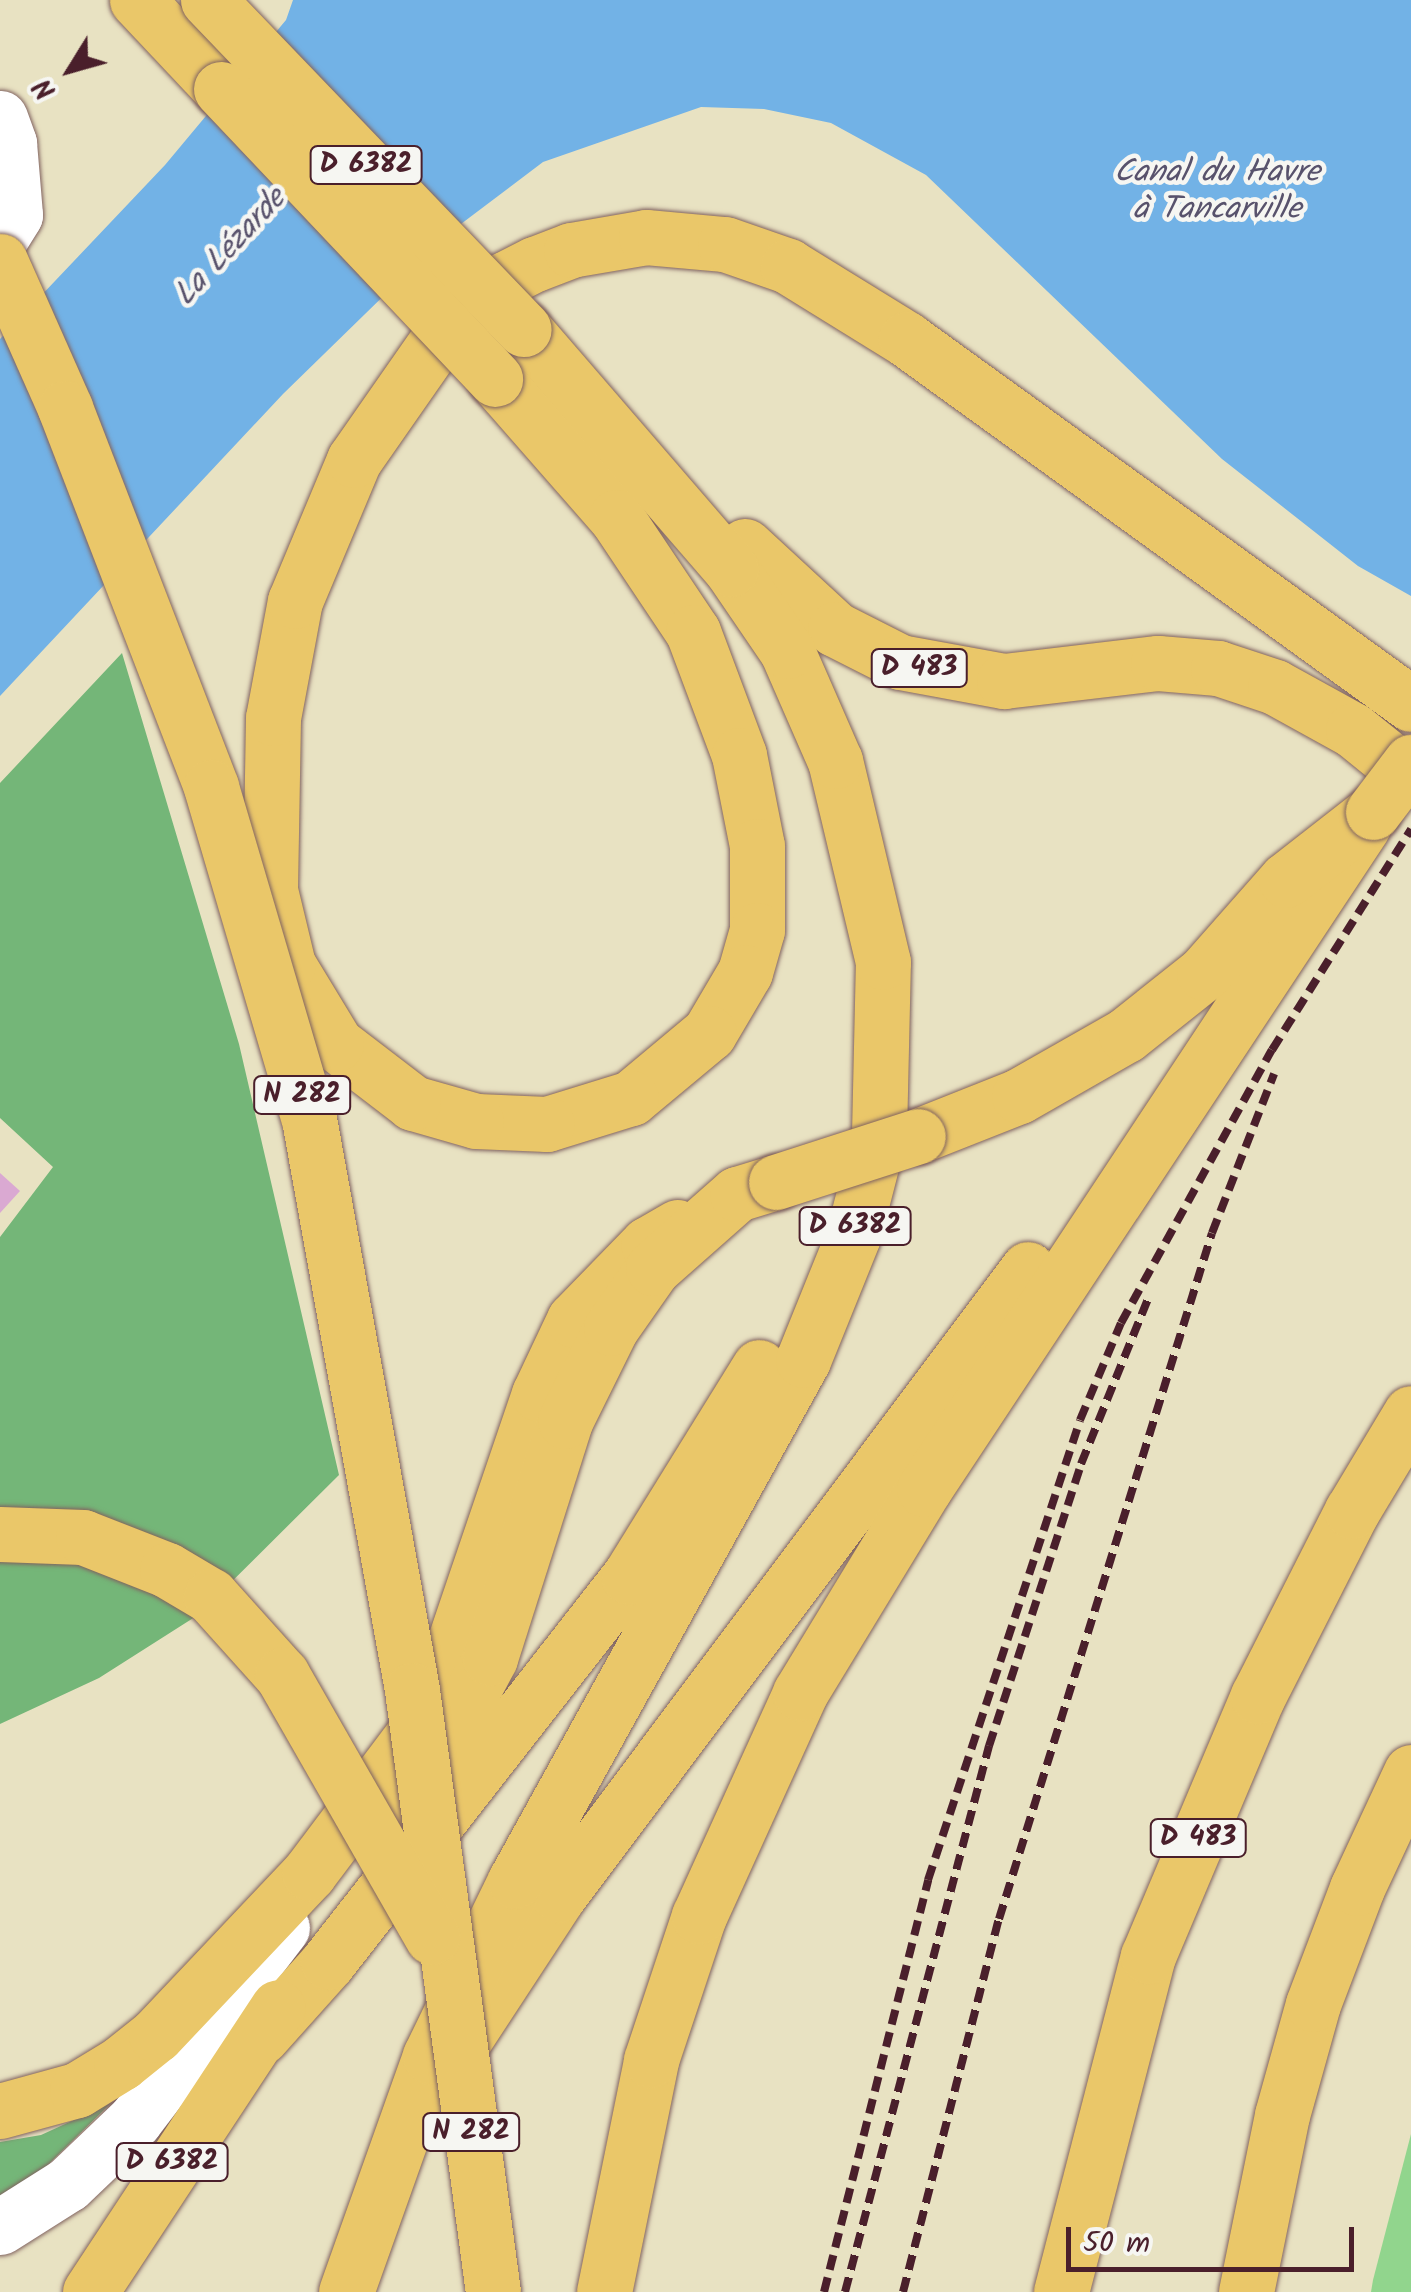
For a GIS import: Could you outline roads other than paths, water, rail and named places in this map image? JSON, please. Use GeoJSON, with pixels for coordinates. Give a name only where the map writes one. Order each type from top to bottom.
{"type":"FeatureCollection","features":[{"type":"Feature","properties":{"kind":"main road","name":"D 6382"},"geometry":{"type":"LineString","coordinates":[[90,2292],[261,2036],[328,1962],[629,1577],[747,1391],[786,1317],[815,1232],[852,1066],[851,979],[836,878],[800,755],[754,661],[691,574],[495,379],[137,0]]}},
{"type":"Feature","properties":{"kind":"main road","name":"D 6382"},"geometry":{"type":"LineString","coordinates":[[212,20],[524,329],[730,569],[787,651],[835,761],[862,856],[883,962],[885,1056],[879,1135],[852,1236],[803,1360],[516,1881],[430,2056],[346,2292]]}},
{"type":"Feature","properties":{"kind":"main road"},"geometry":{"type":"LineString","coordinates":[[495,379],[616,517],[693,632],[726,710],[749,800],[760,893],[757,930],[744,972],[709,1033],[630,1098],[547,1124],[476,1121],[413,1103],[336,1044],[288,965],[270,890],[273,718],[295,601],[354,460],[439,338],[505,280],[535,264],[571,250],[646,237],[724,244],[805,274],[906,338],[1411,704]]}},
{"type":"Feature","properties":{"kind":"main road","name":"N 282"},"geometry":{"type":"LineString","coordinates":[[0,261],[65,408],[211,787],[308,1119],[370,1429],[493,2292]]}},
{"type":"Feature","properties":{"kind":"main road","name":"D 483"},"geometry":{"type":"LineString","coordinates":[[524,329],[806,607],[866,648],[934,673],[1004,681],[1158,662],[1218,668],[1275,687],[1353,730],[1392,794]]}},
{"type":"Feature","properties":{"kind":"main road"},"geometry":{"type":"LineString","coordinates":[[406,2129],[558,1895],[906,1426],[1268,962],[1392,794],[1411,762]]}},
{"type":"Feature","properties":{"kind":"main road"},"geometry":{"type":"LineString","coordinates":[[0,2111],[77,2090],[156,2035],[310,1873],[432,1711],[538,1394],[574,1320],[648,1244],[757,1188],[918,1136],[1019,1096],[1126,1035],[1204,973],[1286,880],[1392,794]]}},
{"type":"Feature","properties":{"kind":"main road"},"geometry":{"type":"LineString","coordinates":[[604,2292],[647,2077],[699,1916],[792,1710],[861,1586],[1268,962]]}},
{"type":"Feature","properties":{"kind":"main road"},"geometry":{"type":"LineString","coordinates":[[261,2036],[458,1728],[490,1658],[565,1420],[611,1328],[653,1268],[757,1188]]}},
{"type":"Feature","properties":{"kind":"main road","name":"D 483"},"geometry":{"type":"LineString","coordinates":[[1061,2292],[1148,1956],[1258,1696],[1352,1511],[1411,1414]]}},
{"type":"Feature","properties":{"kind":"main road"},"geometry":{"type":"LineString","coordinates":[[0,1534],[83,1537],[168,1570],[211,1596],[282,1675],[449,1971]]}},
{"type":"Feature","properties":{"kind":"main road"},"geometry":{"type":"LineString","coordinates":[[1246,2292],[1282,2115],[1313,2004],[1357,1888],[1411,1772]]}},
{"type":"Feature","properties":{"kind":"street"},"geometry":{"type":"LineString","coordinates":[[178,0],[212,20]]}},
{"type":"Feature","properties":{"kind":"street"},"geometry":{"type":"LineString","coordinates":[[0,118],[9,143],[15,215],[0,239]]}},
{"type":"Feature","properties":{"kind":"street"},"geometry":{"type":"LineString","coordinates":[[0,2228],[68,2184],[135,2120],[307,1895],[432,1711]]}},
{"type":"Feature","properties":{"kind":"water"},"geometry":{"type":"Polygon","coordinates":[[[293,0],[1411,0],[1411,596],[1358,566],[1222,459],[926,175],[831,123],[764,109],[701,107],[543,162],[445,236],[283,394],[0,696],[0,339],[165,165],[286,20],[293,0]]]}},
{"type":"Feature","properties":{"kind":"railway"},"geometry":{"type":"LineString","coordinates":[[824,2292],[928,1880],[1080,1420],[1121,1323],[1272,1050],[1411,829]]}},
{"type":"Feature","properties":{"kind":"railway"},"geometry":{"type":"LineString","coordinates":[[903,2292],[999,1919],[1212,1233],[1274,1074]]}},
{"type":"Feature","properties":{"kind":"railway"},"geometry":{"type":"LineString","coordinates":[[845,2292],[989,1746],[1081,1464],[1148,1299]]}},
{"type":"Feature","properties":{"kind":"water label","name":"Canal du Havre à Tancarville"},"geometry":{"type":"Point","coordinates":[1217,192]}},
{"type":"Feature","properties":{"kind":"water label","name":"La Lézarde"},"geometry":{"type":"Point","coordinates":[231,248]}}]}
